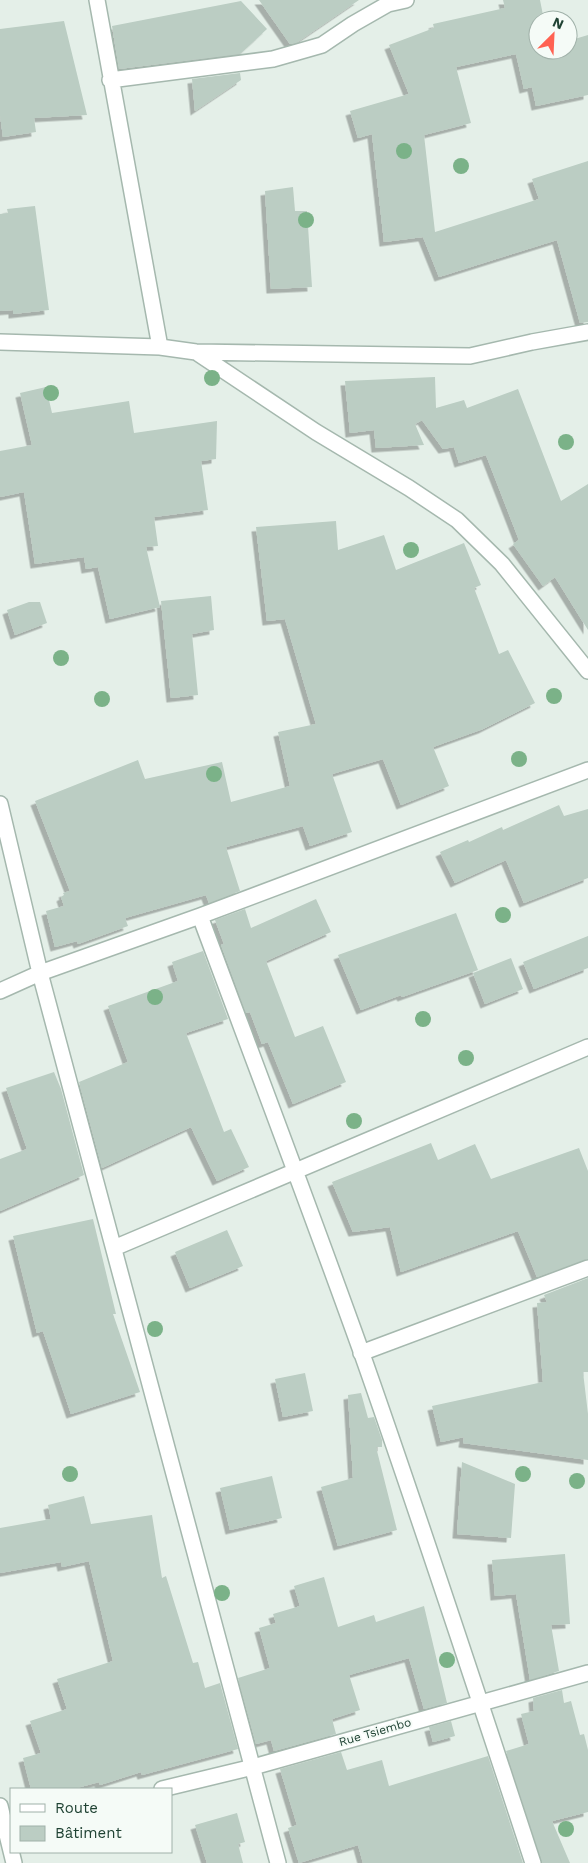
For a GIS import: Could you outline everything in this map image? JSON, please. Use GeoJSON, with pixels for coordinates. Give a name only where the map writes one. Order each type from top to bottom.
{"type":"FeatureCollection","features":[{"type":"Feature","properties":{"kind":"street"},"geometry":{"type":"LineString","coordinates":[[97,0],[160,347]]}},
{"type":"Feature","properties":{"kind":"street"},"geometry":{"type":"LineString","coordinates":[[110,80],[273,59],[322,45],[388,4],[406,0]]}},
{"type":"Feature","properties":{"kind":"street"},"geometry":{"type":"LineString","coordinates":[[0,342],[160,347],[196,352],[470,356],[588,332]]}},
{"type":"Feature","properties":{"kind":"street"},"geometry":{"type":"LineString","coordinates":[[196,352],[316,432],[409,488],[456,520],[502,564],[588,671]]}},
{"type":"Feature","properties":{"kind":"street"},"geometry":{"type":"LineString","coordinates":[[0,991],[40,973],[200,916],[588,770]]}},
{"type":"Feature","properties":{"kind":"street"},"geometry":{"type":"LineString","coordinates":[[0,804],[40,973],[278,1863]]}},
{"type":"Feature","properties":{"kind":"street"},"geometry":{"type":"LineString","coordinates":[[200,916],[296,1170],[361,1353],[481,1702],[533,1863]]}},
{"type":"Feature","properties":{"kind":"street"},"geometry":{"type":"LineString","coordinates":[[114,1248],[588,1047]]}},
{"type":"Feature","properties":{"kind":"street"},"geometry":{"type":"LineString","coordinates":[[361,1353],[588,1268]]}},
{"type":"Feature","properties":{"kind":"street","name":"Rue Tsiembo"},"geometry":{"type":"LineString","coordinates":[[166,1788],[253,1768],[588,1673]]}},
{"type":"Feature","properties":{"kind":"street"},"geometry":{"type":"LineString","coordinates":[[0,1806],[10,1847]]}},
{"type":"Feature","properties":{"kind":"building"},"geometry":{"type":"Polygon","coordinates":[[[259,0],[359,0],[296,43],[290,44],[259,0]]]}},
{"type":"Feature","properties":{"kind":"building"},"geometry":{"type":"Polygon","coordinates":[[[503,0],[540,0],[542,10],[528,10],[528,60],[578,60],[578,38],[588,35],[588,95],[536,106],[532,87],[524,89],[516,54],[456,67],[471,123],[424,135],[435,232],[539,199],[532,179],[588,161],[588,322],[580,323],[557,240],[439,277],[423,237],[384,242],[372,134],[358,138],[350,111],[409,94],[389,45],[434,28],[433,24],[505,8],[503,0]]]}},
{"type":"Feature","properties":{"kind":"building"},"geometry":{"type":"Polygon","coordinates":[[[241,1],[267,29],[240,54],[119,69],[112,26],[241,1]]]}},
{"type":"Feature","properties":{"kind":"building"},"geometry":{"type":"Polygon","coordinates":[[[64,21],[87,115],[34,118],[36,132],[3,137],[0,115],[0,29],[64,21]]]}},
{"type":"Feature","properties":{"kind":"building"},"geometry":{"type":"Polygon","coordinates":[[[240,73],[241,80],[195,111],[192,79],[240,73]]]}},
{"type":"Feature","properties":{"kind":"building"},"geometry":{"type":"Polygon","coordinates":[[[293,187],[295,211],[307,211],[312,287],[271,289],[265,191],[293,187]]]}},
{"type":"Feature","properties":{"kind":"building"},"geometry":{"type":"Polygon","coordinates":[[[35,206],[49,310],[13,314],[13,310],[0,311],[0,214],[8,213],[7,209],[35,206]]]}},
{"type":"Feature","properties":{"kind":"building"},"geometry":{"type":"Polygon","coordinates":[[[435,377],[436,408],[464,400],[467,408],[518,389],[561,501],[588,484],[588,630],[555,577],[543,586],[513,544],[519,540],[486,455],[459,463],[454,447],[443,449],[422,420],[415,424],[424,445],[376,448],[374,430],[350,433],[345,381],[435,377]]]}},
{"type":"Feature","properties":{"kind":"building"},"geometry":{"type":"Polygon","coordinates":[[[46,387],[52,413],[129,401],[134,433],[217,421],[216,459],[201,461],[208,510],[154,517],[158,546],[146,547],[160,607],[110,619],[98,567],[86,569],[84,557],[35,564],[24,492],[0,497],[0,451],[32,445],[20,393],[46,387]]]}},
{"type":"Feature","properties":{"kind":"building"},"geometry":{"type":"Polygon","coordinates":[[[336,521],[338,550],[384,535],[396,570],[464,543],[481,585],[474,588],[499,654],[508,650],[535,703],[483,729],[433,747],[449,786],[401,805],[383,759],[332,774],[352,832],[310,846],[303,826],[226,847],[240,891],[209,903],[206,895],[125,918],[128,926],[78,944],[77,941],[55,947],[46,911],[64,906],[61,897],[64,895],[63,893],[70,891],[35,801],[138,760],[145,779],[222,762],[231,802],[290,786],[278,732],[316,724],[285,619],[267,621],[256,527],[336,521]]]}},
{"type":"Feature","properties":{"kind":"building"},"geometry":{"type":"Polygon","coordinates":[[[211,596],[214,630],[192,634],[198,695],[171,698],[161,601],[211,596]]]}},
{"type":"Feature","properties":{"kind":"building"},"geometry":{"type":"Polygon","coordinates":[[[29,602],[40,602],[47,623],[15,635],[7,610],[29,602]]]}},
{"type":"Feature","properties":{"kind":"building"},"geometry":{"type":"Polygon","coordinates":[[[559,805],[564,816],[588,809],[588,878],[524,903],[506,860],[455,883],[440,852],[468,840],[469,842],[502,827],[503,830],[559,805]]]}},
{"type":"Feature","properties":{"kind":"building"},"geometry":{"type":"Polygon","coordinates":[[[316,899],[331,932],[266,961],[295,1037],[323,1026],[346,1082],[293,1104],[268,1042],[262,1044],[250,1012],[246,1013],[221,945],[224,944],[215,920],[245,909],[251,928],[316,899]]]}},
{"type":"Feature","properties":{"kind":"building"},"geometry":{"type":"Polygon","coordinates":[[[456,913],[478,970],[361,1010],[338,955],[456,913]]]}},
{"type":"Feature","properties":{"kind":"building"},"geometry":{"type":"Polygon","coordinates":[[[588,936],[588,968],[534,989],[523,962],[588,936]]]}},
{"type":"Feature","properties":{"kind":"building"},"geometry":{"type":"Polygon","coordinates":[[[203,951],[228,1019],[186,1033],[224,1132],[231,1129],[249,1167],[217,1181],[191,1127],[102,1168],[79,1082],[128,1062],[108,1006],[178,981],[172,962],[203,951]]]}},
{"type":"Feature","properties":{"kind":"building"},"geometry":{"type":"Polygon","coordinates":[[[511,958],[523,989],[485,1004],[473,973],[511,958]]]}},
{"type":"Feature","properties":{"kind":"building"},"geometry":{"type":"Polygon","coordinates":[[[54,1072],[61,1089],[84,1175],[0,1211],[0,1159],[27,1149],[6,1088],[54,1072]]]}},
{"type":"Feature","properties":{"kind":"building"},"geometry":{"type":"Polygon","coordinates":[[[431,1143],[438,1160],[475,1144],[491,1179],[579,1148],[588,1171],[588,1259],[537,1277],[518,1231],[401,1272],[390,1227],[353,1232],[332,1182],[431,1143]]]}},
{"type":"Feature","properties":{"kind":"building"},"geometry":{"type":"Polygon","coordinates":[[[93,1219],[116,1314],[113,1314],[140,1392],[71,1414],[43,1331],[37,1333],[13,1236],[93,1219]]]}},
{"type":"Feature","properties":{"kind":"building"},"geometry":{"type":"Polygon","coordinates":[[[227,1230],[243,1266],[190,1288],[175,1252],[227,1230]]]}},
{"type":"Feature","properties":{"kind":"building"},"geometry":{"type":"Polygon","coordinates":[[[588,1278],[588,1372],[583,1372],[588,1414],[588,1460],[463,1443],[464,1437],[441,1442],[432,1406],[543,1382],[537,1303],[547,1302],[544,1295],[588,1278]]]}},
{"type":"Feature","properties":{"kind":"building"},"geometry":{"type":"Polygon","coordinates":[[[305,1373],[313,1411],[283,1417],[275,1379],[305,1373]]]}},
{"type":"Feature","properties":{"kind":"building"},"geometry":{"type":"Polygon","coordinates":[[[361,1393],[368,1418],[374,1417],[382,1440],[382,1447],[376,1447],[397,1530],[338,1546],[321,1487],[353,1478],[348,1395],[361,1393]]]}},
{"type":"Feature","properties":{"kind":"building"},"geometry":{"type":"Polygon","coordinates":[[[462,1462],[515,1484],[511,1538],[457,1534],[462,1462]]]}},
{"type":"Feature","properties":{"kind":"building"},"geometry":{"type":"Polygon","coordinates":[[[272,1476],[282,1518],[230,1530],[220,1488],[272,1476]]]}},
{"type":"Feature","properties":{"kind":"building"},"geometry":{"type":"Polygon","coordinates":[[[84,1496],[91,1524],[152,1515],[162,1578],[166,1576],[193,1663],[198,1662],[205,1688],[220,1683],[238,1749],[142,1775],[141,1772],[100,1785],[99,1782],[77,1788],[31,1788],[23,1758],[41,1753],[30,1721],[67,1709],[57,1679],[113,1661],[89,1561],[62,1567],[61,1562],[0,1573],[0,1528],[51,1519],[48,1505],[84,1496]]]}},
{"type":"Feature","properties":{"kind":"building"},"geometry":{"type":"Polygon","coordinates":[[[565,1554],[570,1624],[551,1625],[559,1671],[530,1680],[516,1594],[495,1596],[492,1560],[565,1554]]]}},
{"type":"Feature","properties":{"kind":"building"},"geometry":{"type":"Polygon","coordinates":[[[324,1577],[338,1627],[374,1615],[376,1622],[424,1606],[447,1703],[424,1709],[409,1658],[349,1675],[360,1710],[332,1719],[336,1734],[274,1751],[271,1740],[256,1744],[238,1678],[270,1668],[259,1628],[276,1623],[273,1614],[300,1606],[294,1586],[324,1577]]]}},
{"type":"Feature","properties":{"kind":"building"},"geometry":{"type":"Polygon","coordinates":[[[562,1690],[564,1703],[571,1701],[580,1735],[584,1734],[588,1750],[588,1812],[552,1821],[570,1863],[542,1863],[506,1751],[529,1744],[521,1714],[534,1711],[533,1698],[562,1690]]]}},
{"type":"Feature","properties":{"kind":"building"},"geometry":{"type":"Polygon","coordinates":[[[451,1721],[455,1736],[433,1742],[429,1727],[451,1721]]]}},
{"type":"Feature","properties":{"kind":"building"},"geometry":{"type":"Polygon","coordinates":[[[341,1752],[347,1770],[382,1760],[389,1786],[488,1756],[523,1863],[363,1863],[358,1845],[299,1863],[288,1828],[297,1825],[280,1769],[341,1752]]]}},
{"type":"Feature","properties":{"kind":"building"},"geometry":{"type":"Polygon","coordinates":[[[237,1813],[245,1842],[238,1844],[243,1863],[207,1863],[195,1825],[237,1813]]]}}]}
